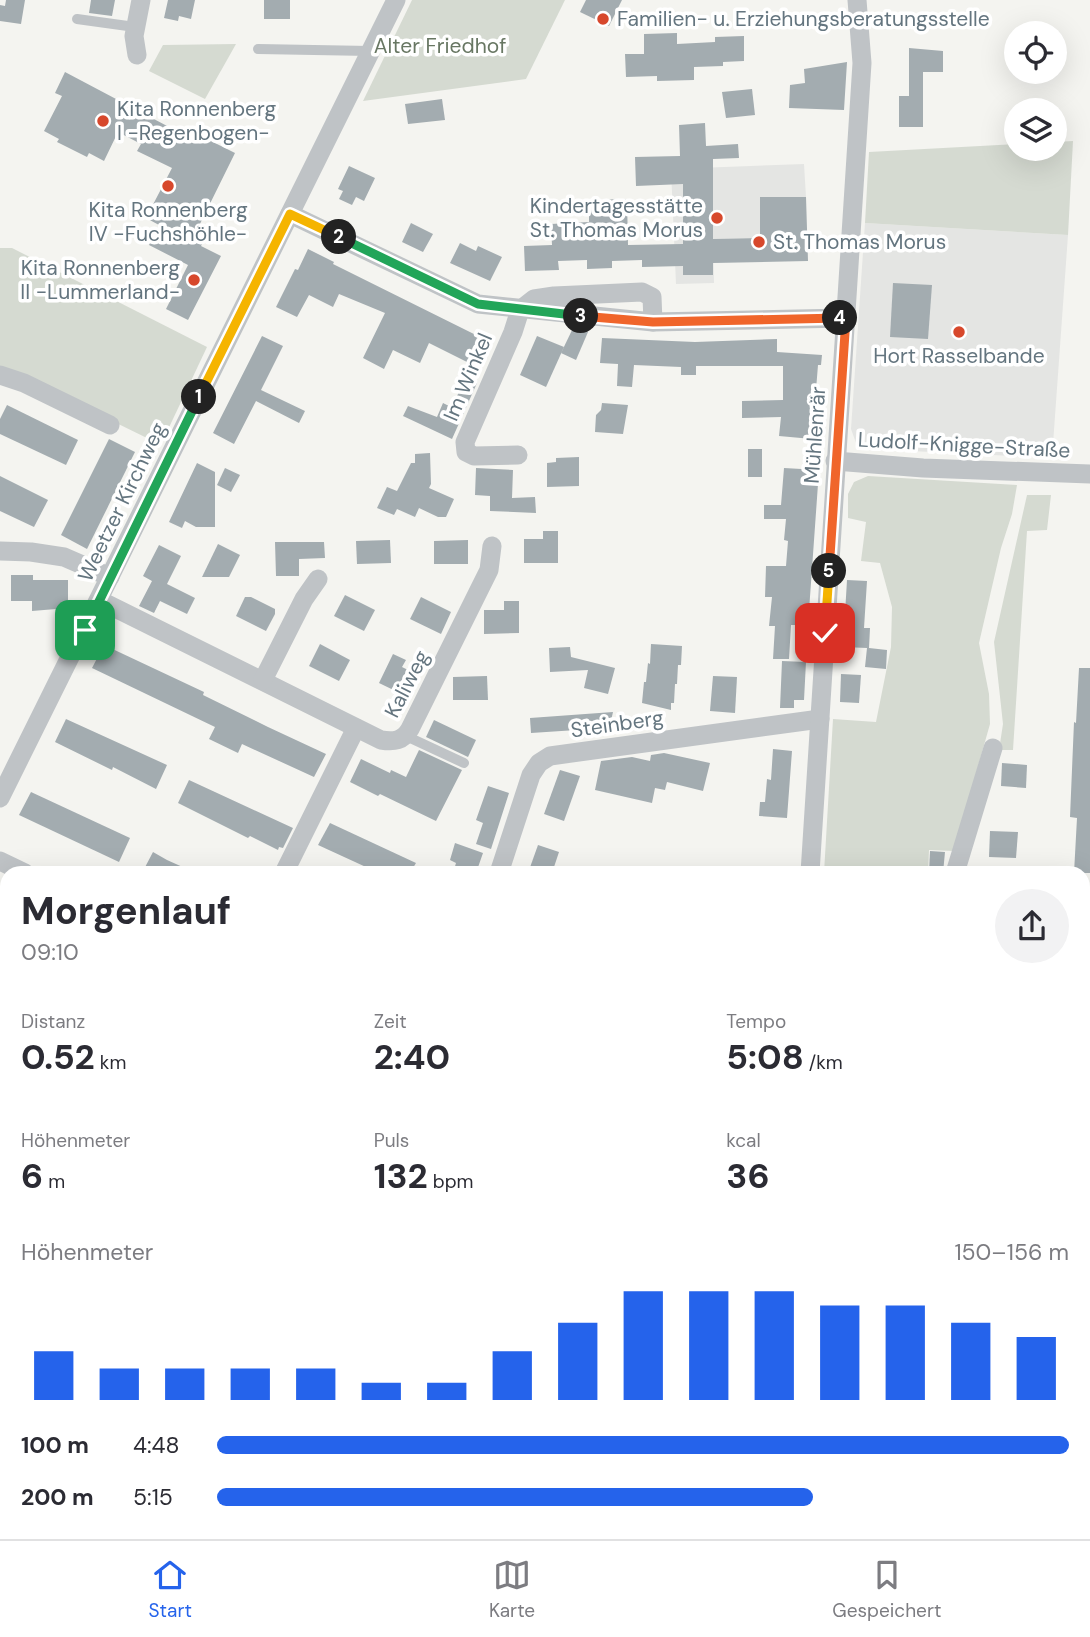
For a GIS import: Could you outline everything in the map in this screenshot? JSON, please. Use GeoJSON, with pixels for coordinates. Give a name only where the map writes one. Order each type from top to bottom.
{"type":"FeatureCollection","features":[{"type":"Feature","properties":{"kind":"street"},"geometry":{"type":"LineString","coordinates":[[137,55],[134,36],[141,0]]}},
{"type":"Feature","properties":{"kind":"street","name":"Weetzer Kirchweg"},"geometry":{"type":"LineString","coordinates":[[0,798],[396,0]]}},
{"type":"Feature","properties":{"kind":"street","name":"Mühlenrär"},"geometry":{"type":"LineString","coordinates":[[810,866],[862,63],[857,0]]}},
{"type":"Feature","properties":{"kind":"street"},"geometry":{"type":"LineString","coordinates":[[290,214],[478,304],[653,322],[846,318]]}},
{"type":"Feature","properties":{"kind":"street"},"geometry":{"type":"LineString","coordinates":[[520,310],[534,299],[554,296],[642,292],[652,297],[653,322]]}},
{"type":"Feature","properties":{"kind":"street","name":"Im Winkel"},"geometry":{"type":"LineString","coordinates":[[518,455],[474,456],[466,452],[465,442],[520,310]]}},
{"type":"Feature","properties":{"kind":"street"},"geometry":{"type":"LineString","coordinates":[[0,375],[24,383],[110,425]]}},
{"type":"Feature","properties":{"kind":"street","name":"Ludolf-Knigge-Straße"},"geometry":{"type":"LineString","coordinates":[[835,461],[923,468],[1090,474]]}},
{"type":"Feature","properties":{"kind":"street","name":"Kaliweg"},"geometry":{"type":"LineString","coordinates":[[99,600],[356,728],[382,740],[394,742],[406,736],[489,570],[492,546]]}},
{"type":"Feature","properties":{"kind":"street"},"geometry":{"type":"LineString","coordinates":[[0,551],[64,557],[110,577]]}},
{"type":"Feature","properties":{"kind":"street"},"geometry":{"type":"LineString","coordinates":[[263,680],[317,579]]}},
{"type":"Feature","properties":{"kind":"street","name":"Steinberg"},"geometry":{"type":"LineString","coordinates":[[501,866],[531,775],[539,763],[550,756],[820,719]]}},
{"type":"Feature","properties":{"kind":"street"},"geometry":{"type":"LineString","coordinates":[[287,866],[356,728]]}},
{"type":"Feature","properties":{"kind":"street"},"geometry":{"type":"LineString","coordinates":[[957,866],[993,748]]}},
{"type":"Feature","properties":{"kind":"lane"},"geometry":{"type":"LineString","coordinates":[[77,19],[135,27]]}},
{"type":"Feature","properties":{"kind":"lane"},"geometry":{"type":"LineString","coordinates":[[258,49],[370,51]]}},
{"type":"Feature","properties":{"kind":"lane"},"geometry":{"type":"LineString","coordinates":[[406,736],[464,763]]}},
{"type":"Feature","properties":{"kind":"shaded area","name":"Kindertagesstätte St. Thomas Morus"},"geometry":{"type":"Polygon","coordinates":[[[804,164],[806,197],[760,238],[713,239],[714,283],[676,284],[671,169],[804,164]]]}},
{"type":"Feature","properties":{"kind":"shaded area","name":"Hort Rasselbande"},"geometry":{"type":"Polygon","coordinates":[[[865,223],[1068,235],[1052,458],[870,449],[856,443],[851,429],[865,223]]]}},
{"type":"Feature","properties":{"kind":"green space","name":"Alter Friedhof"},"geometry":{"type":"Polygon","coordinates":[[[412,0],[565,0],[526,79],[363,101],[412,0]]]}},
{"type":"Feature","properties":{"kind":"green space"},"geometry":{"type":"Polygon","coordinates":[[[236,44],[205,99],[149,71],[163,45],[236,44]]]}},
{"type":"Feature","properties":{"kind":"green space"},"geometry":{"type":"Polygon","coordinates":[[[1067,141],[1073,141],[1068,235],[865,223],[869,152],[1004,145],[1004,161],[1067,161],[1067,141]]]}},
{"type":"Feature","properties":{"kind":"green space"},"geometry":{"type":"Polygon","coordinates":[[[0,248],[12,248],[207,347],[164,438],[151,440],[0,366],[0,248]]]}},
{"type":"Feature","properties":{"kind":"green space"},"geometry":{"type":"Polygon","coordinates":[[[868,476],[1017,485],[979,643],[989,694],[990,724],[954,851],[929,850],[928,866],[824,866],[833,719],[876,722],[891,647],[892,607],[880,563],[861,561],[866,522],[848,518],[848,494],[854,482],[868,476]]]}},
{"type":"Feature","properties":{"kind":"green space"},"geometry":{"type":"Polygon","coordinates":[[[1027,495],[1051,495],[1047,530],[1027,531],[1013,750],[999,750],[1003,724],[994,642],[1027,495]]]}},
{"type":"Feature","properties":{"kind":"building"},"geometry":{"type":"Polygon","coordinates":[[[6,0],[25,0],[21,24],[0,21],[0,5],[5,6],[6,0]]]}},
{"type":"Feature","properties":{"kind":"building"},"geometry":{"type":"Polygon","coordinates":[[[91,0],[115,0],[112,16],[89,13],[91,0]]]}},
{"type":"Feature","properties":{"kind":"building"},"geometry":{"type":"Polygon","coordinates":[[[168,0],[195,0],[191,19],[179,16],[178,21],[164,18],[168,0]]]}},
{"type":"Feature","properties":{"kind":"building"},"geometry":{"type":"Polygon","coordinates":[[[264,0],[290,0],[290,19],[264,19],[264,0]]]}},
{"type":"Feature","properties":{"kind":"building","name":"Familien- u. Erziehungsberatungsstelle"},"geometry":{"type":"Polygon","coordinates":[[[586,0],[622,0],[609,26],[580,12],[586,0]]]}},
{"type":"Feature","properties":{"kind":"building"},"geometry":{"type":"Polygon","coordinates":[[[677,33],[677,44],[715,42],[715,37],[744,36],[744,61],[723,62],[723,66],[694,67],[694,80],[657,81],[657,76],[626,77],[625,54],[644,54],[644,34],[677,33]]]}},
{"type":"Feature","properties":{"kind":"building"},"geometry":{"type":"Polygon","coordinates":[[[909,48],[943,51],[943,72],[923,72],[923,127],[899,127],[899,96],[909,96],[909,48]]]}},
{"type":"Feature","properties":{"kind":"building"},"geometry":{"type":"Polygon","coordinates":[[[847,62],[844,110],[789,108],[790,85],[805,83],[804,69],[847,62]]]}},
{"type":"Feature","properties":{"kind":"building"},"geometry":{"type":"Polygon","coordinates":[[[65,72],[186,136],[189,130],[235,153],[196,232],[206,237],[201,246],[221,256],[188,320],[166,309],[188,265],[149,245],[159,225],[146,218],[172,168],[137,151],[141,144],[118,132],[104,161],[89,153],[87,157],[57,142],[59,139],[44,131],[62,96],[55,93],[65,72]]]}},
{"type":"Feature","properties":{"kind":"building"},"geometry":{"type":"Polygon","coordinates":[[[752,89],[755,115],[726,118],[722,92],[752,89]]]}},
{"type":"Feature","properties":{"kind":"building"},"geometry":{"type":"Polygon","coordinates":[[[442,99],[445,120],[408,124],[405,104],[442,99]]]}},
{"type":"Feature","properties":{"kind":"building"},"geometry":{"type":"Polygon","coordinates":[[[705,123],[706,146],[738,144],[739,158],[713,159],[713,239],[760,238],[760,197],[806,197],[808,261],[713,263],[713,275],[683,275],[683,266],[642,267],[642,260],[612,261],[612,268],[587,269],[587,260],[558,261],[559,270],[525,271],[524,246],[552,245],[551,224],[589,222],[589,200],[627,199],[628,245],[683,244],[683,184],[636,186],[635,157],[680,156],[679,125],[705,123]]]}},
{"type":"Feature","properties":{"kind":"building"},"geometry":{"type":"Polygon","coordinates":[[[349,166],[375,178],[364,201],[356,197],[352,205],[339,199],[343,191],[338,189],[349,166]]]}},
{"type":"Feature","properties":{"kind":"building"},"geometry":{"type":"Polygon","coordinates":[[[411,223],[433,234],[423,252],[402,242],[411,223]]]}},
{"type":"Feature","properties":{"kind":"building"},"geometry":{"type":"Polygon","coordinates":[[[460,243],[476,251],[478,246],[502,257],[490,281],[450,263],[460,243]]]}},
{"type":"Feature","properties":{"kind":"building"},"geometry":{"type":"Polygon","coordinates":[[[308,249],[488,341],[475,366],[429,343],[420,363],[393,350],[384,369],[363,358],[385,313],[339,294],[333,307],[309,295],[297,317],[276,307],[308,249]]]}},
{"type":"Feature","properties":{"kind":"building"},"geometry":{"type":"Polygon","coordinates":[[[893,283],[932,285],[928,339],[890,337],[893,283]]]}},
{"type":"Feature","properties":{"kind":"building"},"geometry":{"type":"Polygon","coordinates":[[[574,326],[588,332],[576,360],[561,353],[574,326]]]}},
{"type":"Feature","properties":{"kind":"building"},"geometry":{"type":"Polygon","coordinates":[[[262,336],[283,346],[261,390],[305,411],[299,423],[256,401],[234,444],[213,433],[262,336]]]}},
{"type":"Feature","properties":{"kind":"building"},"geometry":{"type":"Polygon","coordinates":[[[537,336],[564,347],[546,387],[520,375],[537,336]]]}},
{"type":"Feature","properties":{"kind":"building"},"geometry":{"type":"Polygon","coordinates":[[[602,338],[695,342],[777,339],[777,352],[822,355],[821,365],[818,365],[812,439],[779,436],[781,417],[742,418],[742,401],[783,400],[783,366],[696,366],[696,375],[681,375],[681,367],[634,365],[632,387],[617,386],[618,364],[600,363],[602,338]]]}},
{"type":"Feature","properties":{"kind":"building"},"geometry":{"type":"Polygon","coordinates":[[[466,378],[477,383],[452,439],[403,416],[408,406],[437,417],[443,403],[449,406],[452,399],[455,400],[466,378]]]}},
{"type":"Feature","properties":{"kind":"building"},"geometry":{"type":"Polygon","coordinates":[[[602,403],[628,405],[623,434],[595,432],[596,415],[601,410],[602,403]]]}},
{"type":"Feature","properties":{"kind":"building"},"geometry":{"type":"Polygon","coordinates":[[[7,405],[78,440],[66,465],[0,434],[0,419],[7,405]]]}},
{"type":"Feature","properties":{"kind":"building"},"geometry":{"type":"Polygon","coordinates":[[[109,439],[135,452],[87,549],[61,535],[109,439]]]}},
{"type":"Feature","properties":{"kind":"building"},"geometry":{"type":"Polygon","coordinates":[[[748,449],[762,449],[762,477],[748,477],[748,449]]]}},
{"type":"Feature","properties":{"kind":"building"},"geometry":{"type":"Polygon","coordinates":[[[430,453],[429,488],[454,499],[446,517],[438,517],[419,508],[415,517],[397,509],[394,515],[377,508],[387,487],[397,491],[411,463],[415,463],[415,454],[430,453]]]}},
{"type":"Feature","properties":{"kind":"building"},"geometry":{"type":"Polygon","coordinates":[[[579,457],[579,486],[547,487],[547,463],[556,462],[556,458],[579,457]]]}},
{"type":"Feature","properties":{"kind":"building"},"geometry":{"type":"Polygon","coordinates":[[[197,463],[215,472],[215,527],[196,527],[185,521],[182,528],[169,522],[197,463]]]}},
{"type":"Feature","properties":{"kind":"building"},"geometry":{"type":"Polygon","coordinates":[[[225,468],[240,475],[231,492],[217,485],[225,468]]]}},
{"type":"Feature","properties":{"kind":"building"},"geometry":{"type":"Polygon","coordinates":[[[476,468],[513,470],[512,498],[535,497],[536,513],[490,511],[490,496],[475,495],[476,468]]]}},
{"type":"Feature","properties":{"kind":"building"},"geometry":{"type":"Polygon","coordinates":[[[784,468],[819,470],[808,625],[791,625],[789,659],[773,659],[775,626],[769,626],[772,597],[765,597],[766,566],[786,566],[788,541],[784,540],[786,519],[764,519],[764,505],[781,505],[784,468]]]}},
{"type":"Feature","properties":{"kind":"building"},"geometry":{"type":"Polygon","coordinates":[[[0,476],[48,500],[34,527],[0,511],[0,476]]]}},
{"type":"Feature","properties":{"kind":"building"},"geometry":{"type":"Polygon","coordinates":[[[543,531],[558,531],[558,563],[524,563],[524,539],[543,539],[543,531]]]}},
{"type":"Feature","properties":{"kind":"building"},"geometry":{"type":"Polygon","coordinates":[[[390,540],[391,563],[357,564],[356,541],[390,540]]]}},
{"type":"Feature","properties":{"kind":"building"},"geometry":{"type":"Polygon","coordinates":[[[468,540],[468,564],[434,564],[434,541],[468,540]]]}},
{"type":"Feature","properties":{"kind":"building"},"geometry":{"type":"Polygon","coordinates":[[[275,542],[324,542],[325,558],[299,559],[299,576],[276,576],[275,542]]]}},
{"type":"Feature","properties":{"kind":"building"},"geometry":{"type":"Polygon","coordinates":[[[218,544],[240,555],[229,577],[202,577],[218,544]]]}},
{"type":"Feature","properties":{"kind":"building"},"geometry":{"type":"Polygon","coordinates":[[[159,545],[181,556],[167,584],[195,598],[187,614],[160,601],[154,613],[139,606],[152,581],[143,576],[159,545]]]}},
{"type":"Feature","properties":{"kind":"building"},"geometry":{"type":"Polygon","coordinates":[[[11,575],[33,575],[33,580],[68,580],[68,608],[32,611],[32,601],[11,601],[11,575]]]}},
{"type":"Feature","properties":{"kind":"building"},"geometry":{"type":"Polygon","coordinates":[[[847,580],[867,581],[864,628],[870,628],[869,648],[887,650],[886,669],[865,667],[867,648],[843,647],[847,580]]]}},
{"type":"Feature","properties":{"kind":"building"},"geometry":{"type":"Polygon","coordinates":[[[345,595],[375,610],[364,631],[334,616],[345,595]]]}},
{"type":"Feature","properties":{"kind":"building"},"geometry":{"type":"Polygon","coordinates":[[[245,597],[251,597],[275,609],[266,631],[236,616],[245,597]]]}},
{"type":"Feature","properties":{"kind":"building"},"geometry":{"type":"Polygon","coordinates":[[[421,597],[451,612],[441,634],[410,619],[421,597]]]}},
{"type":"Feature","properties":{"kind":"building"},"geometry":{"type":"Polygon","coordinates":[[[504,601],[519,601],[519,633],[484,634],[484,610],[504,610],[504,601]]]}},
{"type":"Feature","properties":{"kind":"building"},"geometry":{"type":"Polygon","coordinates":[[[320,644],[350,660],[339,681],[309,666],[320,644]]]}},
{"type":"Feature","properties":{"kind":"building"},"geometry":{"type":"Polygon","coordinates":[[[651,644],[682,646],[681,665],[678,665],[671,710],[642,703],[651,644]]]}},
{"type":"Feature","properties":{"kind":"building"},"geometry":{"type":"Polygon","coordinates":[[[104,645],[326,754],[314,777],[242,744],[238,753],[209,739],[215,727],[92,668],[104,645]]]}},
{"type":"Feature","properties":{"kind":"building"},"geometry":{"type":"Polygon","coordinates":[[[570,647],[571,657],[615,668],[608,694],[584,688],[588,670],[550,672],[549,648],[570,647]]]}},
{"type":"Feature","properties":{"kind":"building"},"geometry":{"type":"Polygon","coordinates":[[[393,654],[406,660],[402,667],[420,676],[410,698],[379,683],[393,654]]]}},
{"type":"Feature","properties":{"kind":"building"},"geometry":{"type":"Polygon","coordinates":[[[782,661],[806,662],[804,700],[794,700],[794,708],[780,708],[782,661]]]}},
{"type":"Feature","properties":{"kind":"building"},"geometry":{"type":"Polygon","coordinates":[[[1079,668],[1090,668],[1090,866],[1074,866],[1077,818],[1070,817],[1074,722],[1076,723],[1079,668]]]}},
{"type":"Feature","properties":{"kind":"building"},"geometry":{"type":"Polygon","coordinates":[[[841,674],[861,675],[859,703],[840,702],[841,674]]]}},
{"type":"Feature","properties":{"kind":"building"},"geometry":{"type":"Polygon","coordinates":[[[487,676],[488,700],[453,700],[453,677],[487,676]]]}},
{"type":"Feature","properties":{"kind":"building"},"geometry":{"type":"Polygon","coordinates":[[[713,676],[737,677],[735,713],[710,711],[713,676]]]}},
{"type":"Feature","properties":{"kind":"building"},"geometry":{"type":"Polygon","coordinates":[[[613,712],[607,728],[531,733],[530,718],[613,712]]]}},
{"type":"Feature","properties":{"kind":"building"},"geometry":{"type":"Polygon","coordinates":[[[66,719],[167,765],[156,789],[55,742],[66,719]]]}},
{"type":"Feature","properties":{"kind":"building"},"geometry":{"type":"Polygon","coordinates":[[[434,720],[476,740],[468,757],[426,737],[434,720]]]}},
{"type":"Feature","properties":{"kind":"building"},"geometry":{"type":"Polygon","coordinates":[[[773,749],[792,751],[787,818],[759,816],[760,802],[765,802],[767,779],[771,780],[773,749]]]}},
{"type":"Feature","properties":{"kind":"building"},"geometry":{"type":"Polygon","coordinates":[[[419,750],[462,770],[436,821],[350,782],[361,759],[390,773],[391,770],[406,777],[419,750]]]}},
{"type":"Feature","properties":{"kind":"building"},"geometry":{"type":"Polygon","coordinates":[[[664,753],[710,763],[703,791],[667,782],[665,790],[655,788],[652,803],[595,790],[601,761],[632,757],[650,761],[651,755],[664,753]]]}},
{"type":"Feature","properties":{"kind":"building"},"geometry":{"type":"Polygon","coordinates":[[[1002,763],[1027,765],[1026,788],[1001,786],[1002,763]]]}},
{"type":"Feature","properties":{"kind":"building"},"geometry":{"type":"Polygon","coordinates":[[[560,770],[580,776],[564,821],[544,814],[560,770]]]}},
{"type":"Feature","properties":{"kind":"building"},"geometry":{"type":"Polygon","coordinates":[[[189,780],[293,828],[283,848],[279,847],[278,850],[250,836],[248,838],[178,803],[189,780]]]}},
{"type":"Feature","properties":{"kind":"building"},"geometry":{"type":"Polygon","coordinates":[[[488,786],[509,793],[491,849],[476,844],[483,823],[476,820],[488,786]]]}},
{"type":"Feature","properties":{"kind":"building"},"geometry":{"type":"Polygon","coordinates":[[[31,792],[130,838],[119,862],[19,815],[31,792]]]}},
{"type":"Feature","properties":{"kind":"building"},"geometry":{"type":"Polygon","coordinates":[[[330,823],[416,863],[414,866],[364,866],[318,845],[330,823]]]}},
{"type":"Feature","properties":{"kind":"building"},"geometry":{"type":"Polygon","coordinates":[[[990,831],[1018,832],[1016,858],[989,857],[990,831]]]}},
{"type":"Feature","properties":{"kind":"building"},"geometry":{"type":"Polygon","coordinates":[[[455,843],[483,853],[478,866],[455,866],[456,863],[450,860],[455,843]]]}},
{"type":"Feature","properties":{"kind":"building"},"geometry":{"type":"Polygon","coordinates":[[[538,845],[559,852],[554,866],[530,866],[538,845]]]}},
{"type":"Feature","properties":{"kind":"building"},"geometry":{"type":"Polygon","coordinates":[[[930,851],[945,852],[944,866],[929,866],[930,851]]]}},
{"type":"Feature","properties":{"kind":"building"},"geometry":{"type":"Polygon","coordinates":[[[153,852],[180,866],[146,866],[153,852]]]}},
{"type":"Feature","properties":{"kind":"place","name":"Familien- u. Erziehungsberatungsstelle"},"geometry":{"type":"Point","coordinates":[603,19]}},
{"type":"Feature","properties":{"kind":"place","name":"Kita Ronnenberg I -Regenbogen-"},"geometry":{"type":"Point","coordinates":[103,121]}},
{"type":"Feature","properties":{"kind":"place","name":"Kita Ronnenberg IV -Fuchshöhle-"},"geometry":{"type":"Point","coordinates":[168,186]}},
{"type":"Feature","properties":{"kind":"place","name":"Kindertagesstätte St. Thomas Morus"},"geometry":{"type":"Point","coordinates":[717,218]}},
{"type":"Feature","properties":{"kind":"place","name":"St. Thomas Morus"},"geometry":{"type":"Point","coordinates":[759,242]}},
{"type":"Feature","properties":{"kind":"place","name":"Kita Ronnenberg II -Lummerland-"},"geometry":{"type":"Point","coordinates":[194,280]}},
{"type":"Feature","properties":{"kind":"place","name":"Hort Rasselbande"},"geometry":{"type":"Point","coordinates":[959,332]}},
{"type":"Feature","properties":{"kind":"route"},"geometry":{"type":"LineString","coordinates":[[85,630],[290,214],[478,304],[653,322],[846,318],[825,633]]}}]}
